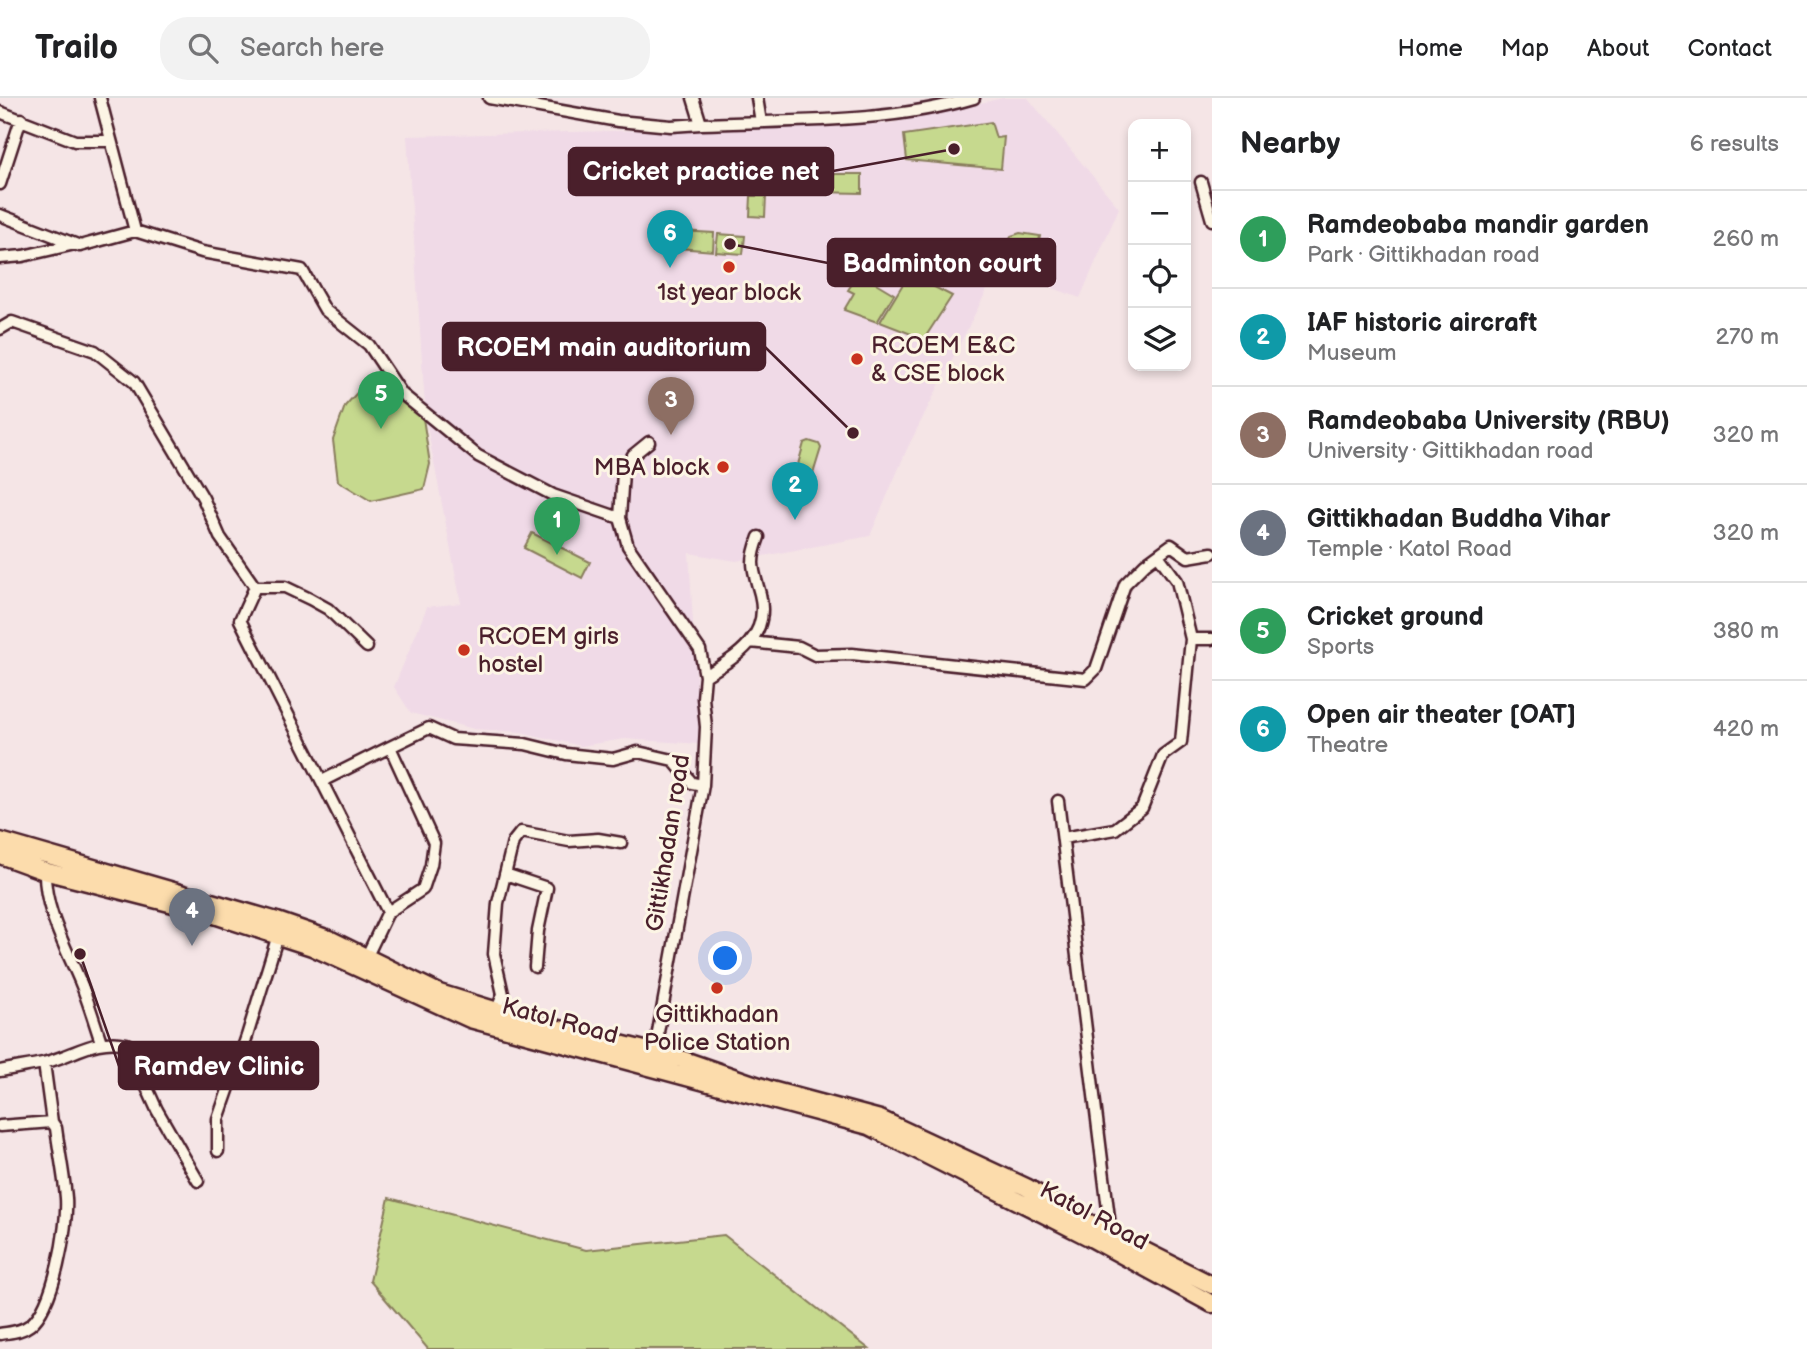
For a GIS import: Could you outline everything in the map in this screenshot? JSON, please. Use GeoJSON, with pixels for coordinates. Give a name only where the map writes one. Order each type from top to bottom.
{"type":"FeatureCollection","features":[{"type":"Feature","properties":{"kind":"main road","name":"Katol Road"},"geometry":{"type":"LineString","coordinates":[[0,841],[277,921],[329,939],[363,963],[470,1019],[662,1064],[681,1059],[771,1090],[880,1119],[1026,1187],[1212,1285]]}},
{"type":"Feature","properties":{"kind":"main road","name":"Katol Road"},"geometry":{"type":"LineString","coordinates":[[0,855],[44,871],[205,912],[363,963],[439,993],[869,1126],[1077,1231],[1212,1304]]}},
{"type":"Feature","properties":{"kind":"street"},"geometry":{"type":"LineString","coordinates":[[100,98],[135,231]]}},
{"type":"Feature","properties":{"kind":"street"},"geometry":{"type":"LineString","coordinates":[[489,98],[618,121],[671,126],[871,117],[974,98]]}},
{"type":"Feature","properties":{"kind":"street"},"geometry":{"type":"LineString","coordinates":[[693,98],[701,124]]}},
{"type":"Feature","properties":{"kind":"street"},"geometry":{"type":"LineString","coordinates":[[757,98],[761,121]]}},
{"type":"Feature","properties":{"kind":"street"},"geometry":{"type":"LineString","coordinates":[[0,112],[75,141],[111,141]]}},
{"type":"Feature","properties":{"kind":"street"},"geometry":{"type":"LineString","coordinates":[[0,184],[21,119]]}},
{"type":"Feature","properties":{"kind":"street"},"geometry":{"type":"LineString","coordinates":[[1201,182],[1212,220]]}},
{"type":"Feature","properties":{"kind":"street"},"geometry":{"type":"LineString","coordinates":[[0,215],[80,247],[135,231],[202,252],[302,270],[325,310],[369,345],[402,394],[478,456],[553,495],[620,518]]}},
{"type":"Feature","properties":{"kind":"street"},"geometry":{"type":"LineString","coordinates":[[0,258],[23,256],[75,244]]}},
{"type":"Feature","properties":{"kind":"street"},"geometry":{"type":"LineString","coordinates":[[0,329],[12,322],[95,351],[134,382],[203,498],[220,537],[255,587]]}},
{"type":"Feature","properties":{"kind":"street","name":"Gittikhadan road"},"geometry":{"type":"LineString","coordinates":[[649,442],[634,455],[623,472],[620,518],[628,546],[700,650],[705,676],[703,785],[657,1032],[662,1064]]}},
{"type":"Feature","properties":{"kind":"street"},"geometry":{"type":"LineString","coordinates":[[705,676],[727,663],[760,629],[764,614],[752,558],[759,537]]}},
{"type":"Feature","properties":{"kind":"street"},"geometry":{"type":"LineString","coordinates":[[750,642],[799,647],[815,655],[852,654],[1086,679],[1096,669],[1125,584],[1171,545],[1188,557],[1212,553]]}},
{"type":"Feature","properties":{"kind":"street"},"geometry":{"type":"LineString","coordinates":[[1063,838],[1115,829],[1142,808],[1163,755],[1181,742],[1191,639],[1177,581],[1158,555]]}},
{"type":"Feature","properties":{"kind":"street"},"geometry":{"type":"LineString","coordinates":[[255,587],[285,587],[310,599],[328,610],[367,646]]}},
{"type":"Feature","properties":{"kind":"street"},"geometry":{"type":"LineString","coordinates":[[255,587],[240,620],[388,912]]}},
{"type":"Feature","properties":{"kind":"street"},"geometry":{"type":"LineString","coordinates":[[1191,639],[1212,639]]}},
{"type":"Feature","properties":{"kind":"street"},"geometry":{"type":"LineString","coordinates":[[322,781],[429,728],[453,738],[524,744],[566,754],[613,759],[638,752],[673,760],[692,783],[703,785]]}},
{"type":"Feature","properties":{"kind":"street"},"geometry":{"type":"LineString","coordinates":[[363,963],[388,912],[423,889],[431,865],[434,843],[390,747]]}},
{"type":"Feature","properties":{"kind":"street"},"geometry":{"type":"LineString","coordinates":[[1058,801],[1111,1234]]}},
{"type":"Feature","properties":{"kind":"street"},"geometry":{"type":"LineString","coordinates":[[497,1010],[503,994],[494,954],[498,903],[513,842],[521,832],[569,841],[598,839],[621,843]]}},
{"type":"Feature","properties":{"kind":"street"},"geometry":{"type":"LineString","coordinates":[[47,854],[44,871],[46,891],[102,1042]]}},
{"type":"Feature","properties":{"kind":"street"},"geometry":{"type":"LineString","coordinates":[[505,874],[547,888],[538,931],[535,967]]}},
{"type":"Feature","properties":{"kind":"street"},"geometry":{"type":"LineString","coordinates":[[218,1151],[218,1119],[278,935]]}},
{"type":"Feature","properties":{"kind":"street"},"geometry":{"type":"LineString","coordinates":[[0,1071],[44,1063],[102,1042],[127,1044],[157,1110],[198,1181]]}},
{"type":"Feature","properties":{"kind":"street"},"geometry":{"type":"LineString","coordinates":[[129,1050],[172,1052]]}},
{"type":"Feature","properties":{"kind":"street"},"geometry":{"type":"LineString","coordinates":[[0,1334],[15,1333],[30,1325],[43,1311],[51,1294],[66,1216],[56,1128],[52,1122],[44,1063]]}},
{"type":"Feature","properties":{"kind":"street"},"geometry":{"type":"LineString","coordinates":[[0,1126],[52,1122]]}},
{"type":"Feature","properties":{"kind":"shaded area"},"geometry":{"type":"Polygon","coordinates":[[[1003,98],[1028,98],[1119,208],[1080,298],[998,268],[907,449],[870,536],[736,561],[689,553],[700,744],[624,739],[581,746],[521,732],[474,729],[411,713],[394,687],[427,607],[461,603],[426,421],[407,136],[887,124],[1003,98]]]}},
{"type":"Feature","properties":{"kind":"green space"},"geometry":{"type":"Polygon","coordinates":[[[991,122],[996,138],[1004,137],[1001,169],[907,160],[904,135],[991,122]]]}},
{"type":"Feature","properties":{"kind":"green space"},"geometry":{"type":"Polygon","coordinates":[[[816,174],[862,174],[862,193],[816,192],[816,174]]]}},
{"type":"Feature","properties":{"kind":"green space"},"geometry":{"type":"Polygon","coordinates":[[[751,196],[766,196],[765,217],[750,216],[751,196]]]}},
{"type":"Feature","properties":{"kind":"green space"},"geometry":{"type":"Polygon","coordinates":[[[680,231],[714,233],[713,251],[679,248],[680,231]]]}},
{"type":"Feature","properties":{"kind":"green space"},"geometry":{"type":"Polygon","coordinates":[[[1020,233],[1040,236],[1035,263],[1014,259],[1015,253],[1008,248],[1011,236],[1020,233]]]}},
{"type":"Feature","properties":{"kind":"green space"},"geometry":{"type":"Polygon","coordinates":[[[718,234],[745,236],[743,254],[716,252],[718,234]]]}},
{"type":"Feature","properties":{"kind":"green space"},"geometry":{"type":"Polygon","coordinates":[[[859,273],[894,294],[877,322],[844,310],[854,293],[848,290],[859,273]]]}},
{"type":"Feature","properties":{"kind":"green space"},"geometry":{"type":"Polygon","coordinates":[[[909,274],[952,296],[924,339],[880,322],[909,274]]]}},
{"type":"Feature","properties":{"kind":"green space"},"geometry":{"type":"Polygon","coordinates":[[[374,374],[423,418],[430,464],[424,489],[371,501],[338,481],[333,440],[345,406],[374,374]]]}},
{"type":"Feature","properties":{"kind":"green space"},"geometry":{"type":"Polygon","coordinates":[[[809,441],[819,444],[821,448],[813,474],[803,475],[797,468],[804,443],[809,441]]]}},
{"type":"Feature","properties":{"kind":"green space"},"geometry":{"type":"Polygon","coordinates":[[[532,533],[590,562],[582,578],[524,548],[532,533]]]}},
{"type":"Feature","properties":{"kind":"green space"},"geometry":{"type":"Polygon","coordinates":[[[389,1198],[586,1250],[724,1235],[869,1349],[428,1349],[370,1281],[389,1198]]]}},
{"type":"Feature","properties":{"kind":"place","name":"Cricket practice net"},"geometry":{"type":"Point","coordinates":[954,149]}},
{"type":"Feature","properties":{"kind":"place","name":"Badminton court"},"geometry":{"type":"Point","coordinates":[730,244]}},
{"type":"Feature","properties":{"kind":"place","name":"1st year block"},"geometry":{"type":"Point","coordinates":[729,267]}},
{"type":"Feature","properties":{"kind":"place","name":"Open air theater [OAT]"},"geometry":{"type":"Point","coordinates":[670,268]}},
{"type":"Feature","properties":{"kind":"place","name":"RCOEM E&C & CSE block"},"geometry":{"type":"Point","coordinates":[857,359]}},
{"type":"Feature","properties":{"kind":"place","name":"Cricket ground"},"geometry":{"type":"Point","coordinates":[381,429]}},
{"type":"Feature","properties":{"kind":"place","name":"RCOEM main auditorium"},"geometry":{"type":"Point","coordinates":[853,433]}},
{"type":"Feature","properties":{"kind":"place","name":"Ramdeobaba University (RBU)"},"geometry":{"type":"Point","coordinates":[671,435]}},
{"type":"Feature","properties":{"kind":"place","name":"MBA block"},"geometry":{"type":"Point","coordinates":[723,467]}},
{"type":"Feature","properties":{"kind":"place","name":"IAF historic aircraft"},"geometry":{"type":"Point","coordinates":[795,520]}},
{"type":"Feature","properties":{"kind":"place","name":"Ramdeobaba mandir garden"},"geometry":{"type":"Point","coordinates":[557,555]}},
{"type":"Feature","properties":{"kind":"place","name":"RCOEM girls hostel"},"geometry":{"type":"Point","coordinates":[464,650]}},
{"type":"Feature","properties":{"kind":"place","name":"Gittikhadan Buddha Vihar"},"geometry":{"type":"Point","coordinates":[192,946]}},
{"type":"Feature","properties":{"kind":"place","name":"Ramdev Clinic"},"geometry":{"type":"Point","coordinates":[80,954]}},
{"type":"Feature","properties":{"kind":"place","name":"Gittikhadan Police Station"},"geometry":{"type":"Point","coordinates":[717,988]}}]}
